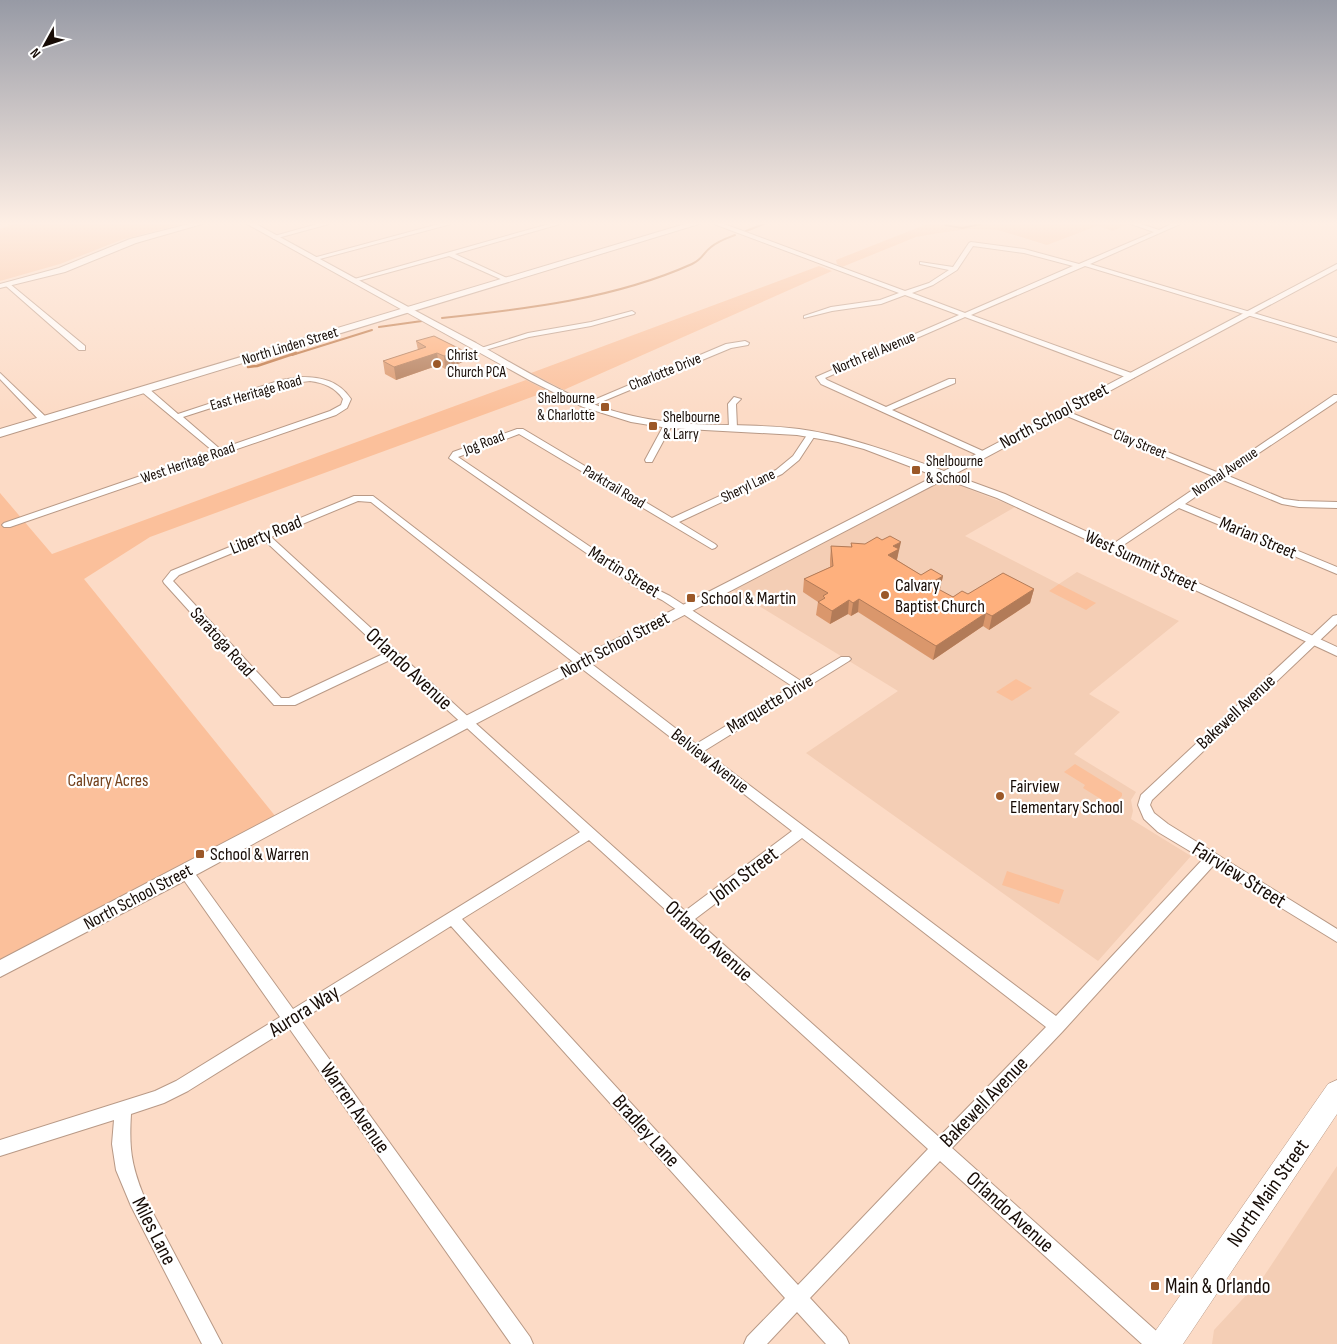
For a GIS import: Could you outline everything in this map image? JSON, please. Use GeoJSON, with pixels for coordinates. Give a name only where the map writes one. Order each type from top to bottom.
{"type":"FeatureCollection","features":[{"type":"Feature","properties":{"kind":"main road","name":"North Linden Street"},"geometry":{"type":"LineString","coordinates":[[0,433],[485,287]]}},
{"type":"Feature","properties":{"kind":"main road","name":"North Main Street"},"geometry":{"type":"LineString","coordinates":[[1165,1344],[1337,1092]]}},
{"type":"Feature","properties":{"kind":"street"},"geometry":{"type":"LineString","coordinates":[[5,287],[82,348]]}},
{"type":"Feature","properties":{"kind":"street","name":"West Summit Street"},"geometry":{"type":"LineString","coordinates":[[366,287],[534,379],[586,405],[631,419],[668,425],[771,429],[812,434],[868,447],[1001,496],[1337,652]]}},
{"type":"Feature","properties":{"kind":"street"},"geometry":{"type":"LineString","coordinates":[[886,287],[1131,376]]}},
{"type":"Feature","properties":{"kind":"street"},"geometry":{"type":"LineString","coordinates":[[806,317],[831,309],[881,302],[924,287]]}},
{"type":"Feature","properties":{"kind":"street","name":"North Fell Avenue"},"geometry":{"type":"LineString","coordinates":[[886,410],[824,382],[820,378],[823,374],[1031,287]]}},
{"type":"Feature","properties":{"kind":"street"},"geometry":{"type":"LineString","coordinates":[[1158,287],[1337,340]]}},
{"type":"Feature","properties":{"kind":"street","name":"North School Street"},"geometry":{"type":"LineString","coordinates":[[0,969],[467,722],[944,475],[1298,287]]}},
{"type":"Feature","properties":{"kind":"street"},"geometry":{"type":"LineString","coordinates":[[482,349],[528,335],[591,324],[632,313]]}},
{"type":"Feature","properties":{"kind":"street","name":"Charlotte Drive"},"geometry":{"type":"LineString","coordinates":[[586,405],[729,346],[745,343]]}},
{"type":"Feature","properties":{"kind":"street"},"geometry":{"type":"LineString","coordinates":[[0,374],[44,420]]}},
{"type":"Feature","properties":{"kind":"street","name":"East Heritage Road"},"geometry":{"type":"LineString","coordinates":[[176,417],[295,380],[320,380],[335,387]]}},
{"type":"Feature","properties":{"kind":"street"},"geometry":{"type":"LineString","coordinates":[[886,410],[952,381]]}},
{"type":"Feature","properties":{"kind":"street","name":"West Heritage Road"},"geometry":{"type":"LineString","coordinates":[[7,526],[337,411],[344,406],[347,399],[344,393],[335,387]]}},
{"type":"Feature","properties":{"kind":"street"},"geometry":{"type":"LineString","coordinates":[[145,390],[219,452]]}},
{"type":"Feature","properties":{"kind":"street","name":"Normal Avenue"},"geometry":{"type":"LineString","coordinates":[[1113,548],[1337,397]]}},
{"type":"Feature","properties":{"kind":"street"},"geometry":{"type":"LineString","coordinates":[[733,428],[732,404],[737,399]]}},
{"type":"Feature","properties":{"kind":"street"},"geometry":{"type":"LineString","coordinates":[[886,410],[982,454]]}},
{"type":"Feature","properties":{"kind":"street","name":"Clay Street"},"geometry":{"type":"LineString","coordinates":[[1061,412],[1282,501],[1299,504],[1337,505]]}},
{"type":"Feature","properties":{"kind":"street"},"geometry":{"type":"LineString","coordinates":[[649,460],[668,425]]}},
{"type":"Feature","properties":{"kind":"street","name":"Jog Road"},"geometry":{"type":"LineString","coordinates":[[454,456],[514,432]]}},
{"type":"Feature","properties":{"kind":"street","name":"Parktrail Road"},"geometry":{"type":"LineString","coordinates":[[514,432],[527,434],[712,546]]}},
{"type":"Feature","properties":{"kind":"street","name":"Sheryl Lane"},"geometry":{"type":"LineString","coordinates":[[672,522],[779,472],[796,458],[812,434]]}},
{"type":"Feature","properties":{"kind":"street","name":"Martin Street"},"geometry":{"type":"LineString","coordinates":[[454,456],[453,458],[456,462],[638,584],[666,598],[800,686]]}},
{"type":"Feature","properties":{"kind":"street","name":"Liberty Road"},"geometry":{"type":"LineString","coordinates":[[170,577],[175,573],[357,498],[364,497]]}},
{"type":"Feature","properties":{"kind":"street","name":"Belview Avenue"},"geometry":{"type":"LineString","coordinates":[[364,497],[374,499],[581,663],[1057,1026]]}},
{"type":"Feature","properties":{"kind":"street","name":"Marian Street"},"geometry":{"type":"LineString","coordinates":[[1178,504],[1337,571]]}},
{"type":"Feature","properties":{"kind":"street","name":"Orlando Avenue"},"geometry":{"type":"LineString","coordinates":[[265,536],[589,833],[1156,1344]]}},
{"type":"Feature","properties":{"kind":"street","name":"Saratoga Road"},"geometry":{"type":"LineString","coordinates":[[170,577],[168,581],[275,700],[282,703],[291,702],[393,654]]}},
{"type":"Feature","properties":{"kind":"street","name":"Bakewell Avenue"},"geometry":{"type":"LineString","coordinates":[[1144,810],[1146,798],[1337,618]]}},
{"type":"Feature","properties":{"kind":"street","name":"Marquette Drive"},"geometry":{"type":"LineString","coordinates":[[696,750],[845,659]]}},
{"type":"Feature","properties":{"kind":"street","name":"Fairview Street"},"geometry":{"type":"LineString","coordinates":[[1144,810],[1155,822],[1337,936]]}},
{"type":"Feature","properties":{"kind":"street","name":"John Street"},"geometry":{"type":"LineString","coordinates":[[685,919],[802,831]]}},
{"type":"Feature","properties":{"kind":"street","name":"Aurora Way"},"geometry":{"type":"LineString","coordinates":[[0,1148],[123,1110],[158,1098],[182,1086],[589,833]]}},
{"type":"Feature","properties":{"kind":"street","name":"Bakewell Avenue"},"geometry":{"type":"LineString","coordinates":[[754,1344],[1057,1026],[1212,858]]}},
{"type":"Feature","properties":{"kind":"street","name":"Warren Avenue"},"geometry":{"type":"LineString","coordinates":[[186,872],[522,1344]]}},
{"type":"Feature","properties":{"kind":"street","name":"Bradley Lane"},"geometry":{"type":"LineString","coordinates":[[452,918],[839,1344]]}},
{"type":"Feature","properties":{"kind":"street","name":"Miles Lane"},"geometry":{"type":"LineString","coordinates":[[123,1110],[121,1144],[125,1170],[137,1200],[212,1344]]}},
{"type":"Feature","properties":{"kind":"shaded area"},"geometry":{"type":"Polygon","coordinates":[[[941,481],[950,482],[1015,507],[965,536],[1059,584],[1077,572],[1179,621],[1089,694],[1120,712],[1074,754],[1136,792],[1131,800],[1133,811],[1131,819],[1191,856],[1098,961],[806,753],[898,691],[733,590],[941,481]]]}},
{"type":"Feature","properties":{"kind":"shaded area"},"geometry":{"type":"Polygon","coordinates":[[[1337,1166],[1337,1344],[1212,1344],[1214,1330],[1264,1276],[1337,1166]]]}},
{"type":"Feature","properties":{"kind":"green space"},"geometry":{"type":"Polygon","coordinates":[[[763,287],[797,287],[564,390],[531,373],[763,287]]]}},
{"type":"Feature","properties":{"kind":"green space","name":"Calvary Acres"},"geometry":{"type":"Polygon","coordinates":[[[526,380],[548,391],[150,537],[84,579],[276,817],[0,960],[0,493],[52,554],[526,380]]]}},
{"type":"Feature","properties":{"kind":"green space"},"geometry":{"type":"Polygon","coordinates":[[[1059,584],[1096,603],[1086,610],[1049,591],[1059,584]]]}},
{"type":"Feature","properties":{"kind":"green space"},"geometry":{"type":"Polygon","coordinates":[[[1016,679],[1032,688],[1012,701],[996,692],[1016,679]]]}},
{"type":"Feature","properties":{"kind":"green space"},"geometry":{"type":"Polygon","coordinates":[[[1075,764],[1122,793],[1122,796],[1112,806],[1083,788],[1085,785],[1064,772],[1075,764]]]}},
{"type":"Feature","properties":{"kind":"green space"},"geometry":{"type":"Polygon","coordinates":[[[1007,871],[1064,890],[1059,904],[1002,885],[1007,871]]]}},
{"type":"Feature","properties":{"kind":"building"},"geometry":{"type":"Polygon","coordinates":[[[434,336],[462,350],[444,356],[437,353],[394,367],[383,361],[426,347],[416,341],[434,336]]]}},
{"type":"Feature","properties":{"kind":"building"},"geometry":{"type":"Polygon","coordinates":[[[890,536],[901,542],[893,546],[899,549],[888,555],[921,575],[931,569],[943,576],[929,584],[953,597],[962,591],[968,594],[1003,573],[1034,589],[992,616],[986,613],[936,646],[859,599],[853,603],[849,600],[832,611],[818,602],[825,598],[823,596],[828,593],[804,579],[833,566],[831,546],[852,547],[851,543],[865,544],[877,537],[882,540],[890,536]]]}},
{"type":"Feature","properties":{"kind":"waterway"},"geometry":{"type":"LineString","coordinates":[[442,318],[506,311],[569,301],[629,287]]}},
{"type":"Feature","properties":{"kind":"waterway"},"geometry":{"type":"LineString","coordinates":[[379,327],[422,321]]}},
{"type":"Feature","properties":{"kind":"waterway"},"geometry":{"type":"LineString","coordinates":[[292,355],[372,330]]}},
{"type":"Feature","properties":{"kind":"waterway"},"geometry":{"type":"LineString","coordinates":[[248,367],[257,366],[296,353]]}},
{"type":"Feature","properties":{"kind":"place","name":"Christ Church PCA"},"geometry":{"type":"Point","coordinates":[437,364]}},
{"type":"Feature","properties":{"kind":"place","name":"Shelbourne & Charlotte"},"geometry":{"type":"Point","coordinates":[605,407]}},
{"type":"Feature","properties":{"kind":"place","name":"Shelbourne & Larry"},"geometry":{"type":"Point","coordinates":[653,426]}},
{"type":"Feature","properties":{"kind":"place","name":"Shelbourne & School"},"geometry":{"type":"Point","coordinates":[916,470]}},
{"type":"Feature","properties":{"kind":"place","name":"Calvary Baptist Church"},"geometry":{"type":"Point","coordinates":[885,595]}},
{"type":"Feature","properties":{"kind":"place","name":"School & Martin"},"geometry":{"type":"Point","coordinates":[691,598]}},
{"type":"Feature","properties":{"kind":"place","name":"Fairview Elementary School"},"geometry":{"type":"Point","coordinates":[1000,796]}},
{"type":"Feature","properties":{"kind":"place","name":"School & Warren"},"geometry":{"type":"Point","coordinates":[200,854]}},
{"type":"Feature","properties":{"kind":"place","name":"Main & Orlando"},"geometry":{"type":"Point","coordinates":[1155,1286]}}]}
